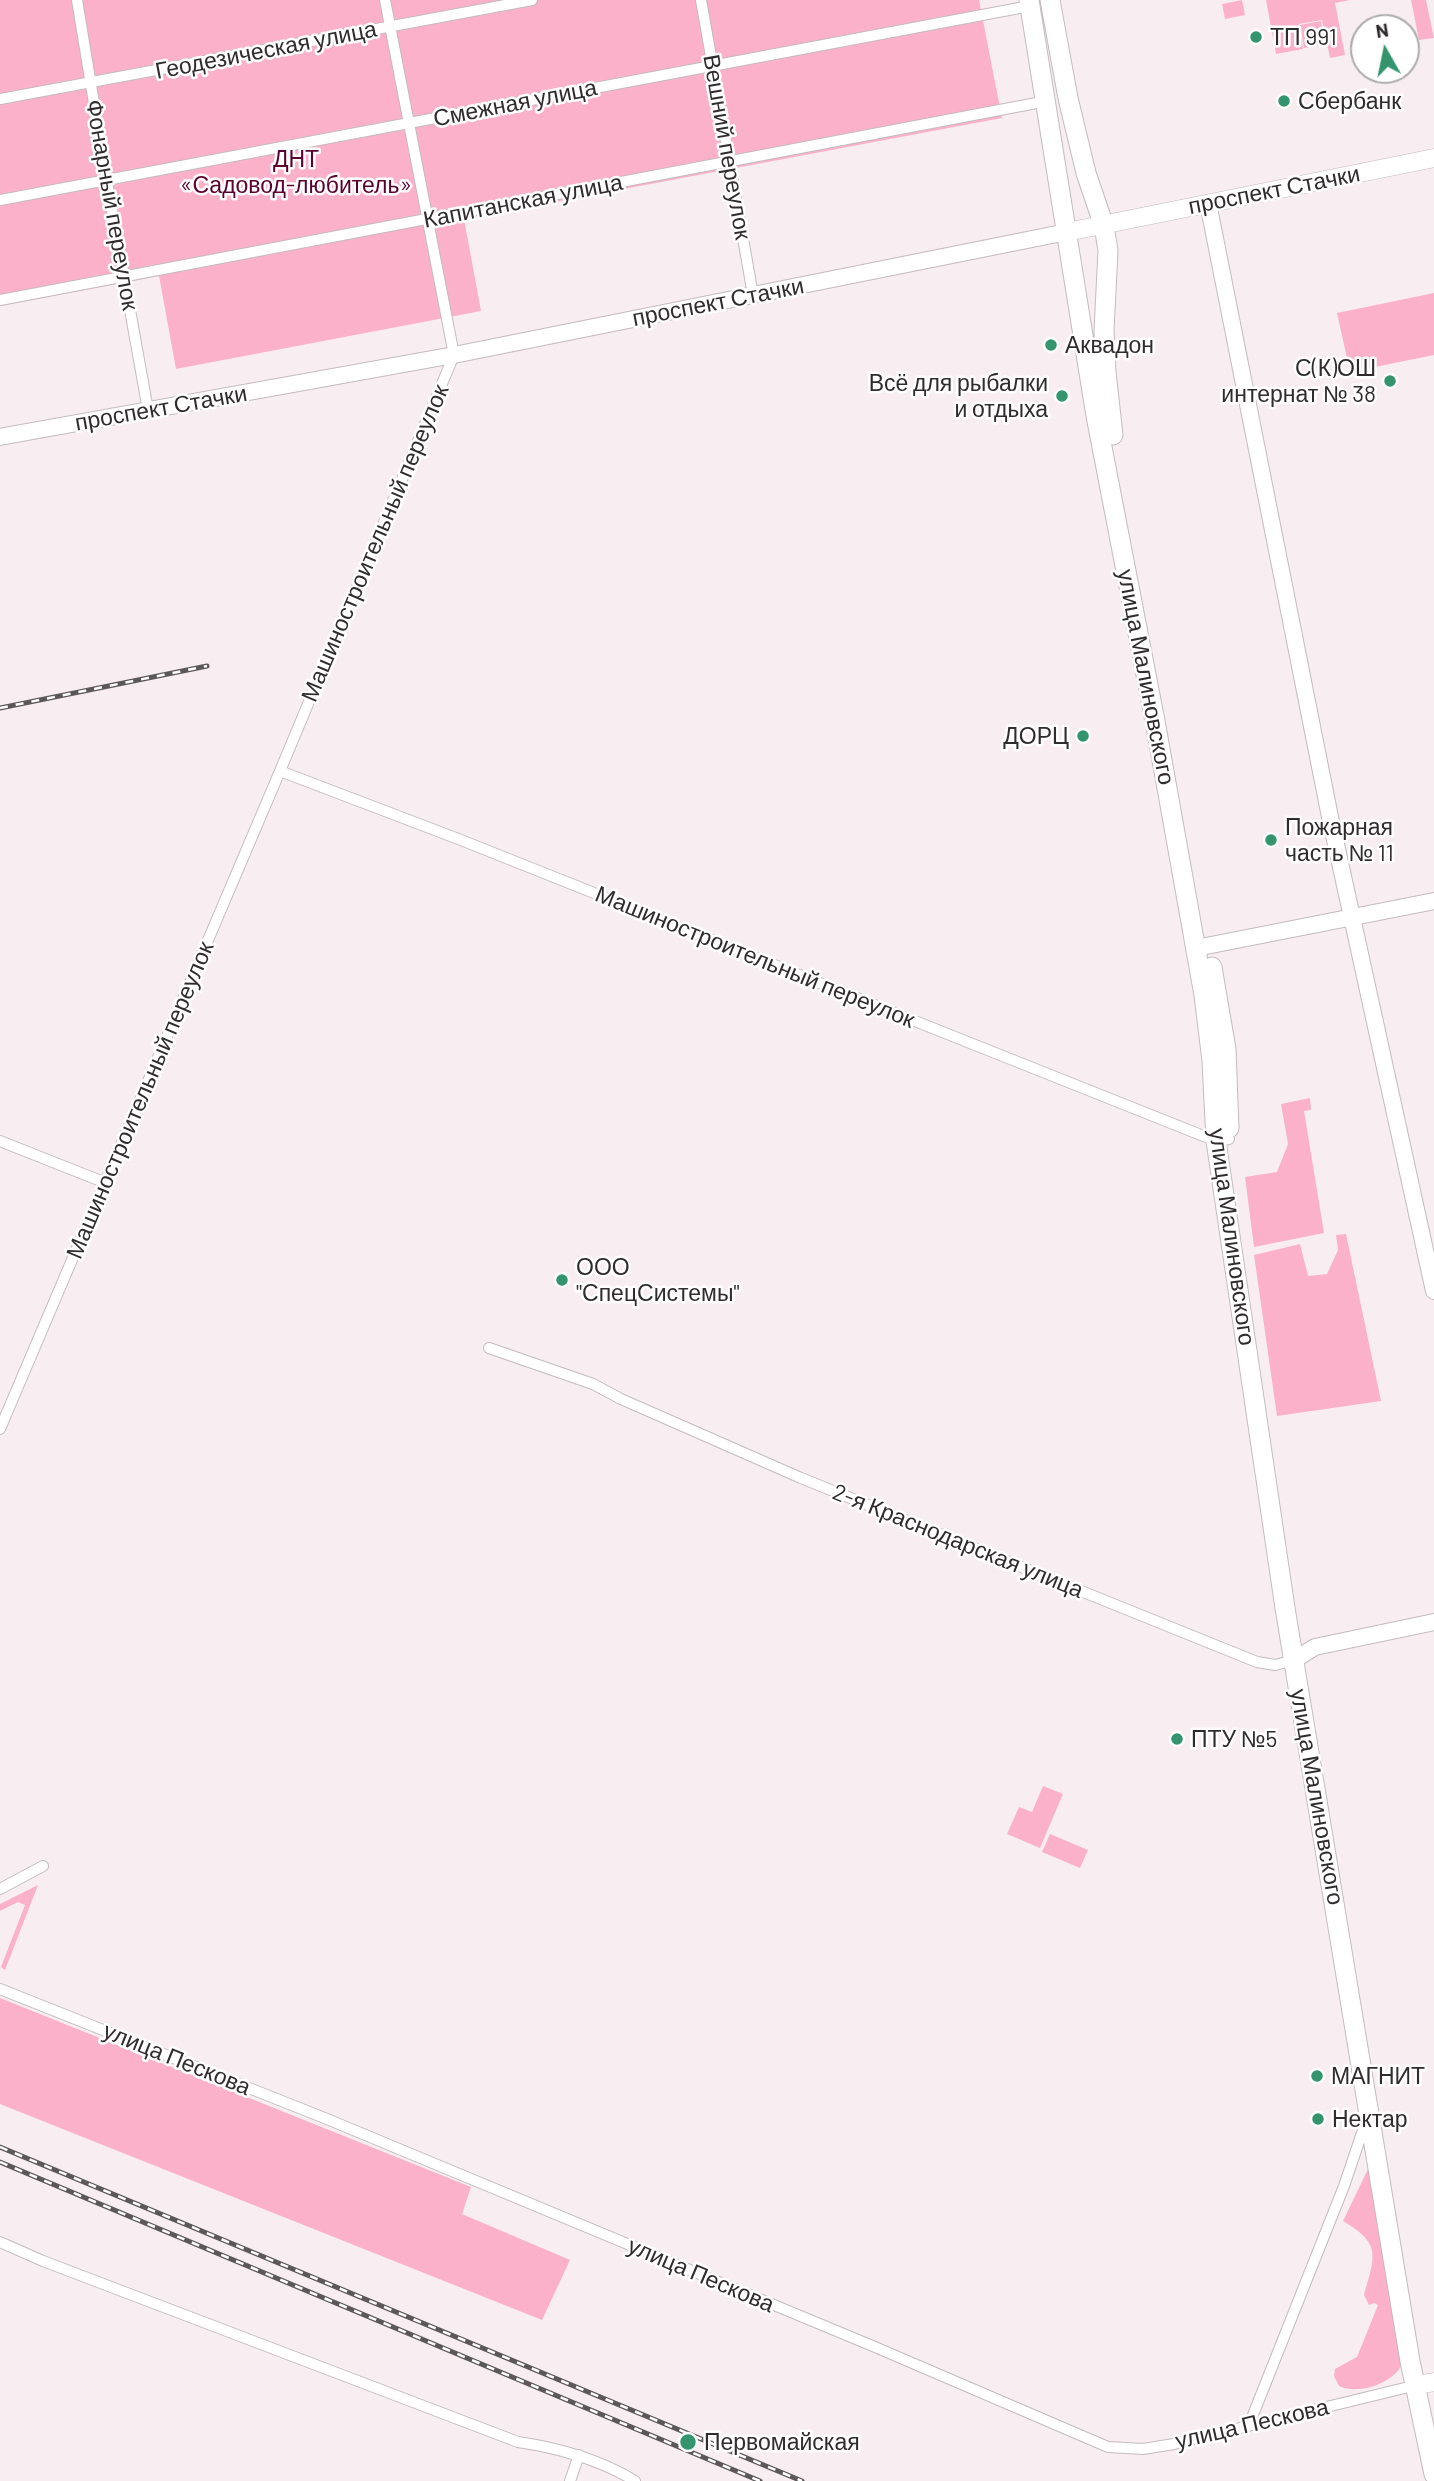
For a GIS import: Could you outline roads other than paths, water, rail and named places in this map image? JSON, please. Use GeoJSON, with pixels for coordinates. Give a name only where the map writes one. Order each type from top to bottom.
{"type":"FeatureCollection","features":[{"type":"Feature","properties":{"kind":"highway","name":"улица Малиновского"},"geometry":{"type":"LineString","coordinates":[[1050,0],[1072,113],[1086,173],[1104,226],[1108,250],[1104,331],[1110,414],[1201,947]]}},
{"type":"Feature","properties":{"kind":"highway","name":"улица Малиновского"},"geometry":{"type":"LineString","coordinates":[[1030,3],[1096,416],[1201,947],[1226,1049],[1223,1140],[1370,2110],[1410,2361],[1426,2383],[1434,2474]]}},
{"type":"Feature","properties":{"kind":"highway","name":"улица Малиновского"},"geometry":{"type":"LineString","coordinates":[[1300,1656],[1434,2426]]}},
{"type":"Feature","properties":{"kind":"main road","name":"проспект Стачки"},"geometry":{"type":"LineString","coordinates":[[1067,232],[1434,159]]}},
{"type":"Feature","properties":{"kind":"street","name":"Фонарный переулок"},"geometry":{"type":"LineString","coordinates":[[77,0],[148,410]]}},
{"type":"Feature","properties":{"kind":"street"},"geometry":{"type":"LineString","coordinates":[[385,0],[454,355]]}},
{"type":"Feature","properties":{"kind":"street","name":"Геодезическая улица"},"geometry":{"type":"LineString","coordinates":[[0,99],[533,0]]}},
{"type":"Feature","properties":{"kind":"street","name":"Вешний переулок"},"geometry":{"type":"LineString","coordinates":[[701,0],[753,295]]}},
{"type":"Feature","properties":{"kind":"street","name":"Смежная улица"},"geometry":{"type":"LineString","coordinates":[[0,200],[107,182],[1030,3]]}},
{"type":"Feature","properties":{"kind":"street","name":"Капитанская улица"},"geometry":{"type":"LineString","coordinates":[[0,300],[1046,101]]}},
{"type":"Feature","properties":{"kind":"street"},"geometry":{"type":"LineString","coordinates":[[1208,203],[1317,754],[1434,1291]]}},
{"type":"Feature","properties":{"kind":"street","name":"проспект Стачки"},"geometry":{"type":"LineString","coordinates":[[0,437],[454,355],[1067,232]]}},
{"type":"Feature","properties":{"kind":"street","name":"Машиностроительный переулок"},"geometry":{"type":"LineString","coordinates":[[0,1429],[454,355]]}},
{"type":"Feature","properties":{"kind":"street","name":"Машиностроительный переулок"},"geometry":{"type":"LineString","coordinates":[[280,771],[1223,1140]]}},
{"type":"Feature","properties":{"kind":"street"},"geometry":{"type":"LineString","coordinates":[[1201,947],[1434,901]]}},
{"type":"Feature","properties":{"kind":"street"},"geometry":{"type":"LineString","coordinates":[[0,1141],[106,1183]]}},
{"type":"Feature","properties":{"kind":"street","name":"2-я Краснодарская улица"},"geometry":{"type":"LineString","coordinates":[[489,1348],[593,1384],[621,1399],[801,1478],[1257,1662],[1275,1665],[1315,1647],[1434,1622]]}},
{"type":"Feature","properties":{"kind":"street"},"geometry":{"type":"LineString","coordinates":[[0,1889],[43,1866]]}},
{"type":"Feature","properties":{"kind":"street","name":"улица Пескова"},"geometry":{"type":"LineString","coordinates":[[0,1989],[327,2119],[876,2347],[1108,2447],[1143,2449],[1426,2383]]}},
{"type":"Feature","properties":{"kind":"street"},"geometry":{"type":"LineString","coordinates":[[1249,2425],[1344,2186],[1370,2110]]}},
{"type":"Feature","properties":{"kind":"street"},"geometry":{"type":"LineString","coordinates":[[0,2242],[43,2261],[518,2442],[554,2447],[579,2455],[618,2470],[635,2481]]}},
{"type":"Feature","properties":{"kind":"street"},"geometry":{"type":"LineString","coordinates":[[570,2481],[579,2455]]}},
{"type":"Feature","properties":{"kind":"railway"},"geometry":{"type":"LineString","coordinates":[[0,708],[207,666]]}},
{"type":"Feature","properties":{"kind":"railway"},"geometry":{"type":"LineString","coordinates":[[0,2147],[802,2481]]}},
{"type":"Feature","properties":{"kind":"railway"},"geometry":{"type":"LineString","coordinates":[[0,2162],[760,2481]]}},
{"type":"Feature","properties":{"kind":"place","name":"ТП 991"},"geometry":{"type":"Point","coordinates":[1256,37]}},
{"type":"Feature","properties":{"kind":"place","name":"Сбербанк"},"geometry":{"type":"Point","coordinates":[1284,101]}},
{"type":"Feature","properties":{"kind":"place","name":"Аквадон"},"geometry":{"type":"Point","coordinates":[1051,345]}},
{"type":"Feature","properties":{"kind":"place","name":"С(К)ОШ интернат № 38"},"geometry":{"type":"Point","coordinates":[1390,381]}},
{"type":"Feature","properties":{"kind":"place","name":"Всё для рыбалки и отдыха"},"geometry":{"type":"Point","coordinates":[1062,396]}},
{"type":"Feature","properties":{"kind":"place","name":"ДОРЦ"},"geometry":{"type":"Point","coordinates":[1083,736]}},
{"type":"Feature","properties":{"kind":"place","name":"Пожарная часть № 11"},"geometry":{"type":"Point","coordinates":[1271,840]}},
{"type":"Feature","properties":{"kind":"place","name":"ООО \"СпецСистемы\""},"geometry":{"type":"Point","coordinates":[562,1280]}},
{"type":"Feature","properties":{"kind":"place","name":"ПТУ №5"},"geometry":{"type":"Point","coordinates":[1177,1739]}},
{"type":"Feature","properties":{"kind":"place","name":"МАГНИТ"},"geometry":{"type":"Point","coordinates":[1317,2076]}},
{"type":"Feature","properties":{"kind":"place","name":"Нектар"},"geometry":{"type":"Point","coordinates":[1318,2119]}},
{"type":"Feature","properties":{"kind":"place","name":"Первомайская"},"geometry":{"type":"Point","coordinates":[688,2442]}},
{"type":"Feature","properties":{"kind":"park label","name":"ДНТ «Садовод-любитель»"},"geometry":{"type":"Point","coordinates":[296,172]}}]}
